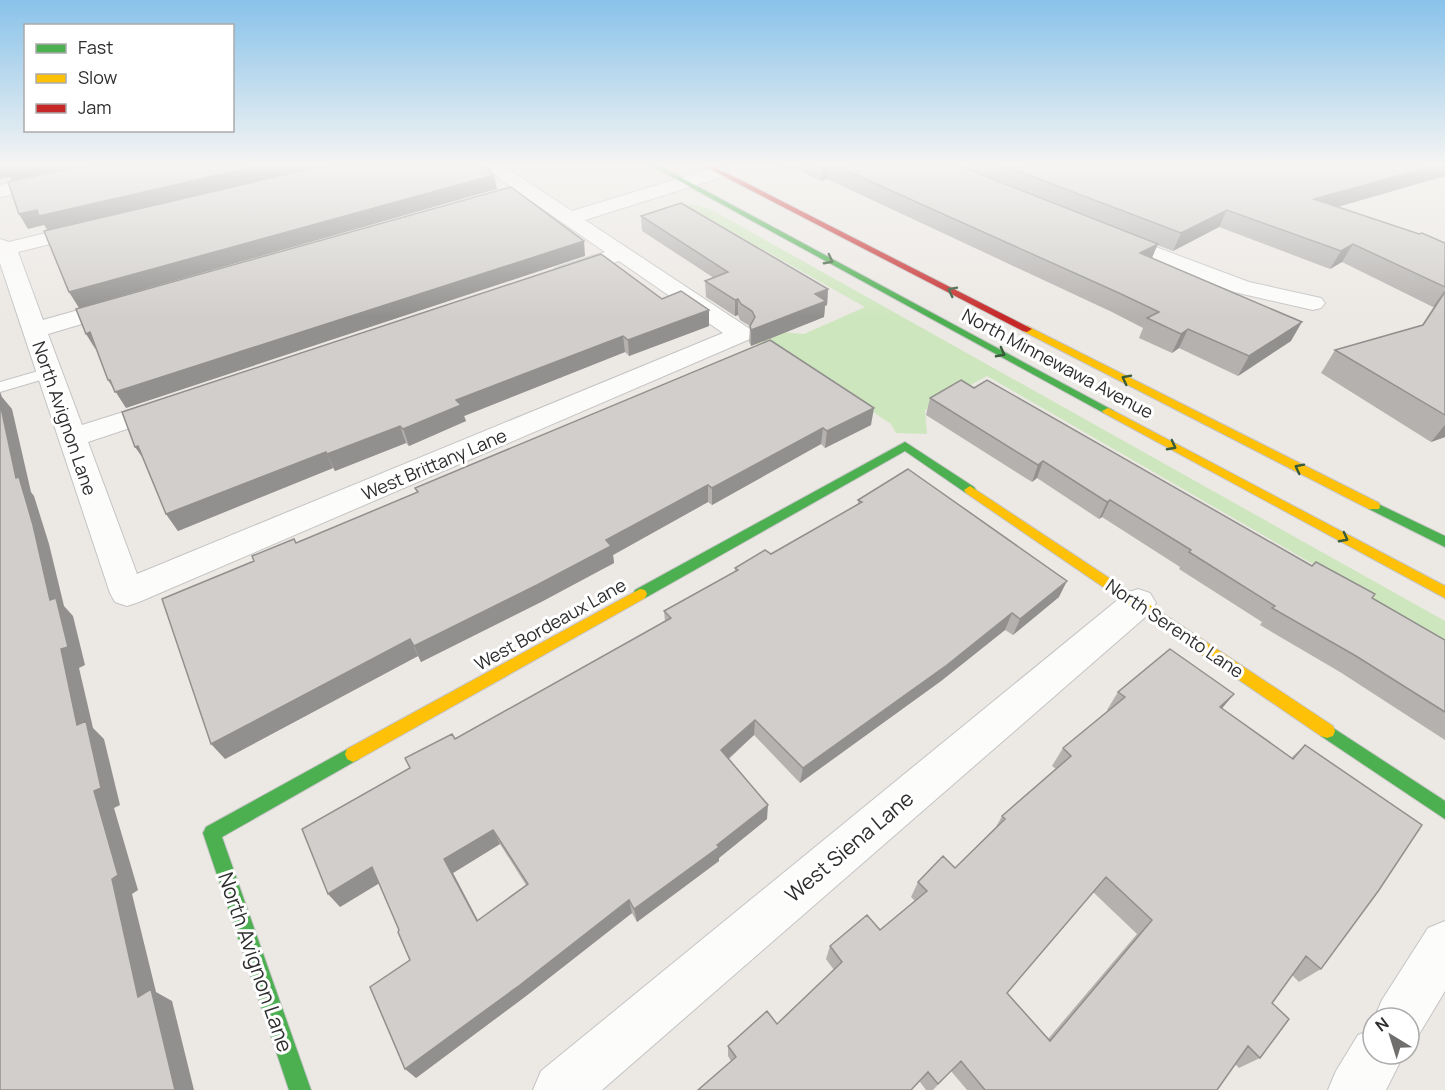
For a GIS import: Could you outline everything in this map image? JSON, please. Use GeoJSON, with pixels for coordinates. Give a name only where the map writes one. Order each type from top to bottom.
{"type":"FeatureCollection","features":[{"type":"Feature","properties":{"kind":"main road","name":"North Minnewawa Avenue"},"geometry":{"type":"LineString","coordinates":[[749,216],[1445,593]]}},
{"type":"Feature","properties":{"kind":"main road","name":"North Minnewawa Avenue"},"geometry":{"type":"LineString","coordinates":[[807,216],[1445,542]]}},
{"type":"Feature","properties":{"kind":"main road","name":"North Serento Lane"},"geometry":{"type":"LineString","coordinates":[[905,446],[1445,811]]}},
{"type":"Feature","properties":{"kind":"main road","name":"West Bordeaux Lane"},"geometry":{"type":"LineString","coordinates":[[212,833],[905,446]]}},
{"type":"Feature","properties":{"kind":"main road","name":"North Avignon Lane"},"geometry":{"type":"LineString","coordinates":[[212,833],[300,1090]]}},
{"type":"Feature","properties":{"kind":"street"},"geometry":{"type":"LineString","coordinates":[[567,216],[622,253]]}},
{"type":"Feature","properties":{"kind":"street"},"geometry":{"type":"LineString","coordinates":[[570,218],[577,216]]}},
{"type":"Feature","properties":{"kind":"street"},"geometry":{"type":"LineString","coordinates":[[3,247],[110,224]]}},
{"type":"Feature","properties":{"kind":"street"},"geometry":{"type":"LineString","coordinates":[[1096,230],[1242,288],[1312,303]]}},
{"type":"Feature","properties":{"kind":"street","name":"North Avignon Lane"},"geometry":{"type":"LineString","coordinates":[[3,247],[127,593]]}},
{"type":"Feature","properties":{"kind":"street"},"geometry":{"type":"LineString","coordinates":[[543,280],[622,253]]}},
{"type":"Feature","properties":{"kind":"street","name":"West Brittany Lane"},"geometry":{"type":"LineString","coordinates":[[127,593],[741,334],[622,253]]}},
{"type":"Feature","properties":{"kind":"street"},"geometry":{"type":"LineString","coordinates":[[34,330],[137,300]]}},
{"type":"Feature","properties":{"kind":"street"},"geometry":{"type":"LineString","coordinates":[[72,438],[196,397]]}},
{"type":"Feature","properties":{"kind":"street","name":"West Siena Lane"},"geometry":{"type":"LineString","coordinates":[[560,1090],[1138,603]]}},
{"type":"Feature","properties":{"kind":"street"},"geometry":{"type":"LineString","coordinates":[[1407,1006],[1445,945]]}},
{"type":"Feature","properties":{"kind":"street"},"geometry":{"type":"LineString","coordinates":[[1355,1090],[1370,1066]]}},
{"type":"Feature","properties":{"kind":"lane"},"geometry":{"type":"LineString","coordinates":[[0,387],[49,373]]}},
{"type":"Feature","properties":{"kind":"green space"},"geometry":{"type":"Polygon","coordinates":[[[703,216],[722,216],[1445,621],[1445,640],[987,376],[925,410],[927,434],[896,433],[891,424],[774,346],[755,344],[760,330],[804,334],[865,307],[703,216]]]}},
{"type":"Feature","properties":{"kind":"building"},"geometry":{"type":"Polygon","coordinates":[[[109,216],[346,216],[69,292],[44,231],[109,216]]]}},
{"type":"Feature","properties":{"kind":"building"},"geometry":{"type":"Polygon","coordinates":[[[408,216],[550,216],[584,241],[115,392],[108,380],[90,332],[86,334],[76,309],[408,216]]]}},
{"type":"Feature","properties":{"kind":"building"},"geometry":{"type":"Polygon","coordinates":[[[641,216],[703,216],[828,289],[815,294],[826,301],[751,330],[750,326],[755,317],[752,311],[741,304],[738,299],[735,300],[705,281],[728,272],[641,216]]]}},
{"type":"Feature","properties":{"kind":"building"},"geometry":{"type":"Polygon","coordinates":[[[947,216],[1086,216],[1158,244],[1140,253],[1302,322],[1249,356],[1188,329],[1181,334],[1147,318],[1159,312],[947,216]]]}},
{"type":"Feature","properties":{"kind":"building"},"geometry":{"type":"Polygon","coordinates":[[[1136,216],[1215,216],[1181,233],[1136,216]]]}},
{"type":"Feature","properties":{"kind":"building"},"geometry":{"type":"Polygon","coordinates":[[[1243,216],[1365,216],[1419,234],[1422,233],[1445,243],[1445,287],[1353,244],[1341,251],[1243,216]]]}},
{"type":"Feature","properties":{"kind":"building"},"geometry":{"type":"Polygon","coordinates":[[[601,254],[662,299],[681,291],[709,310],[628,340],[623,336],[456,400],[461,405],[403,429],[400,426],[327,454],[326,452],[166,514],[138,446],[135,447],[122,412],[601,254]]]}},
{"type":"Feature","properties":{"kind":"building"},"geometry":{"type":"Polygon","coordinates":[[[1445,292],[1445,415],[1335,350],[1423,325],[1445,292]]]}},
{"type":"Feature","properties":{"kind":"building"},"geometry":{"type":"Polygon","coordinates":[[[770,340],[874,408],[827,431],[823,428],[712,488],[708,485],[606,540],[611,546],[537,585],[414,646],[410,639],[211,744],[162,599],[254,561],[252,556],[294,539],[296,543],[418,492],[415,488],[770,340]]]}},
{"type":"Feature","properties":{"kind":"building"},"geometry":{"type":"Polygon","coordinates":[[[961,380],[974,388],[987,380],[1312,566],[1316,562],[1375,594],[1372,598],[1445,640],[1445,712],[1356,656],[1272,608],[1275,606],[1110,500],[1107,502],[1043,461],[1038,465],[930,398],[961,380]]]}},
{"type":"Feature","properties":{"kind":"building"},"geometry":{"type":"Polygon","coordinates":[[[0,403],[16,478],[19,477],[33,525],[50,600],[56,598],[68,647],[61,649],[77,725],[86,721],[101,788],[94,791],[118,875],[112,879],[138,997],[151,989],[175,1090],[0,1090],[0,403]]]}},
{"type":"Feature","properties":{"kind":"building"},"geometry":{"type":"Polygon","coordinates":[[[908,469],[1067,581],[1020,619],[1012,613],[947,665],[803,768],[755,720],[721,750],[768,805],[717,845],[719,847],[634,909],[629,900],[520,985],[405,1069],[370,987],[410,960],[372,867],[328,894],[302,829],[410,768],[405,758],[452,734],[455,739],[671,618],[664,611],[738,570],[735,568],[765,550],[771,554],[862,502],[858,500],[908,469]],[[493,830],[444,859],[477,921],[528,884],[493,830]]]}},
{"type":"Feature","properties":{"kind":"building"},"geometry":{"type":"Polygon","coordinates":[[[1170,649],[1234,694],[1220,707],[1293,759],[1305,745],[1422,825],[1379,890],[1321,969],[1306,956],[1272,1003],[1289,1019],[1260,1058],[1248,1046],[1217,1090],[985,1090],[961,1061],[938,1084],[928,1072],[911,1090],[698,1090],[736,1057],[728,1046],[767,1011],[777,1024],[842,962],[830,946],[867,915],[880,930],[927,891],[918,882],[943,856],[955,868],[1005,819],[1002,816],[1071,756],[1063,748],[1125,697],[1118,692],[1170,649]],[[1106,877],[1007,993],[1050,1041],[1152,920],[1106,877]]]}},
{"type":"Feature","properties":{"kind":"traffic: fast"},"geometry":{"type":"LineString","coordinates":[[747,216],[1108,411]]}},
{"type":"Feature","properties":{"kind":"traffic: fast"},"geometry":{"type":"LineString","coordinates":[[640,594],[905,446],[970,490]]}},
{"type":"Feature","properties":{"kind":"traffic: fast"},"geometry":{"type":"LineString","coordinates":[[1374,506],[1445,542]]}},
{"type":"Feature","properties":{"kind":"traffic: fast"},"geometry":{"type":"LineString","coordinates":[[1327,731],[1445,811]]}},
{"type":"Feature","properties":{"kind":"traffic: fast"},"geometry":{"type":"LineString","coordinates":[[300,1090],[212,833],[353,754]]}},
{"type":"Feature","properties":{"kind":"traffic: slow"},"geometry":{"type":"LineString","coordinates":[[1027,329],[1374,506]]}},
{"type":"Feature","properties":{"kind":"traffic: slow"},"geometry":{"type":"LineString","coordinates":[[1108,411],[1445,593]]}},
{"type":"Feature","properties":{"kind":"traffic: slow"},"geometry":{"type":"LineString","coordinates":[[970,490],[1327,731]]}},
{"type":"Feature","properties":{"kind":"traffic: slow"},"geometry":{"type":"LineString","coordinates":[[353,754],[640,594]]}},
{"type":"Feature","properties":{"kind":"traffic: jam"},"geometry":{"type":"LineString","coordinates":[[806,216],[1027,329]]}}]}
